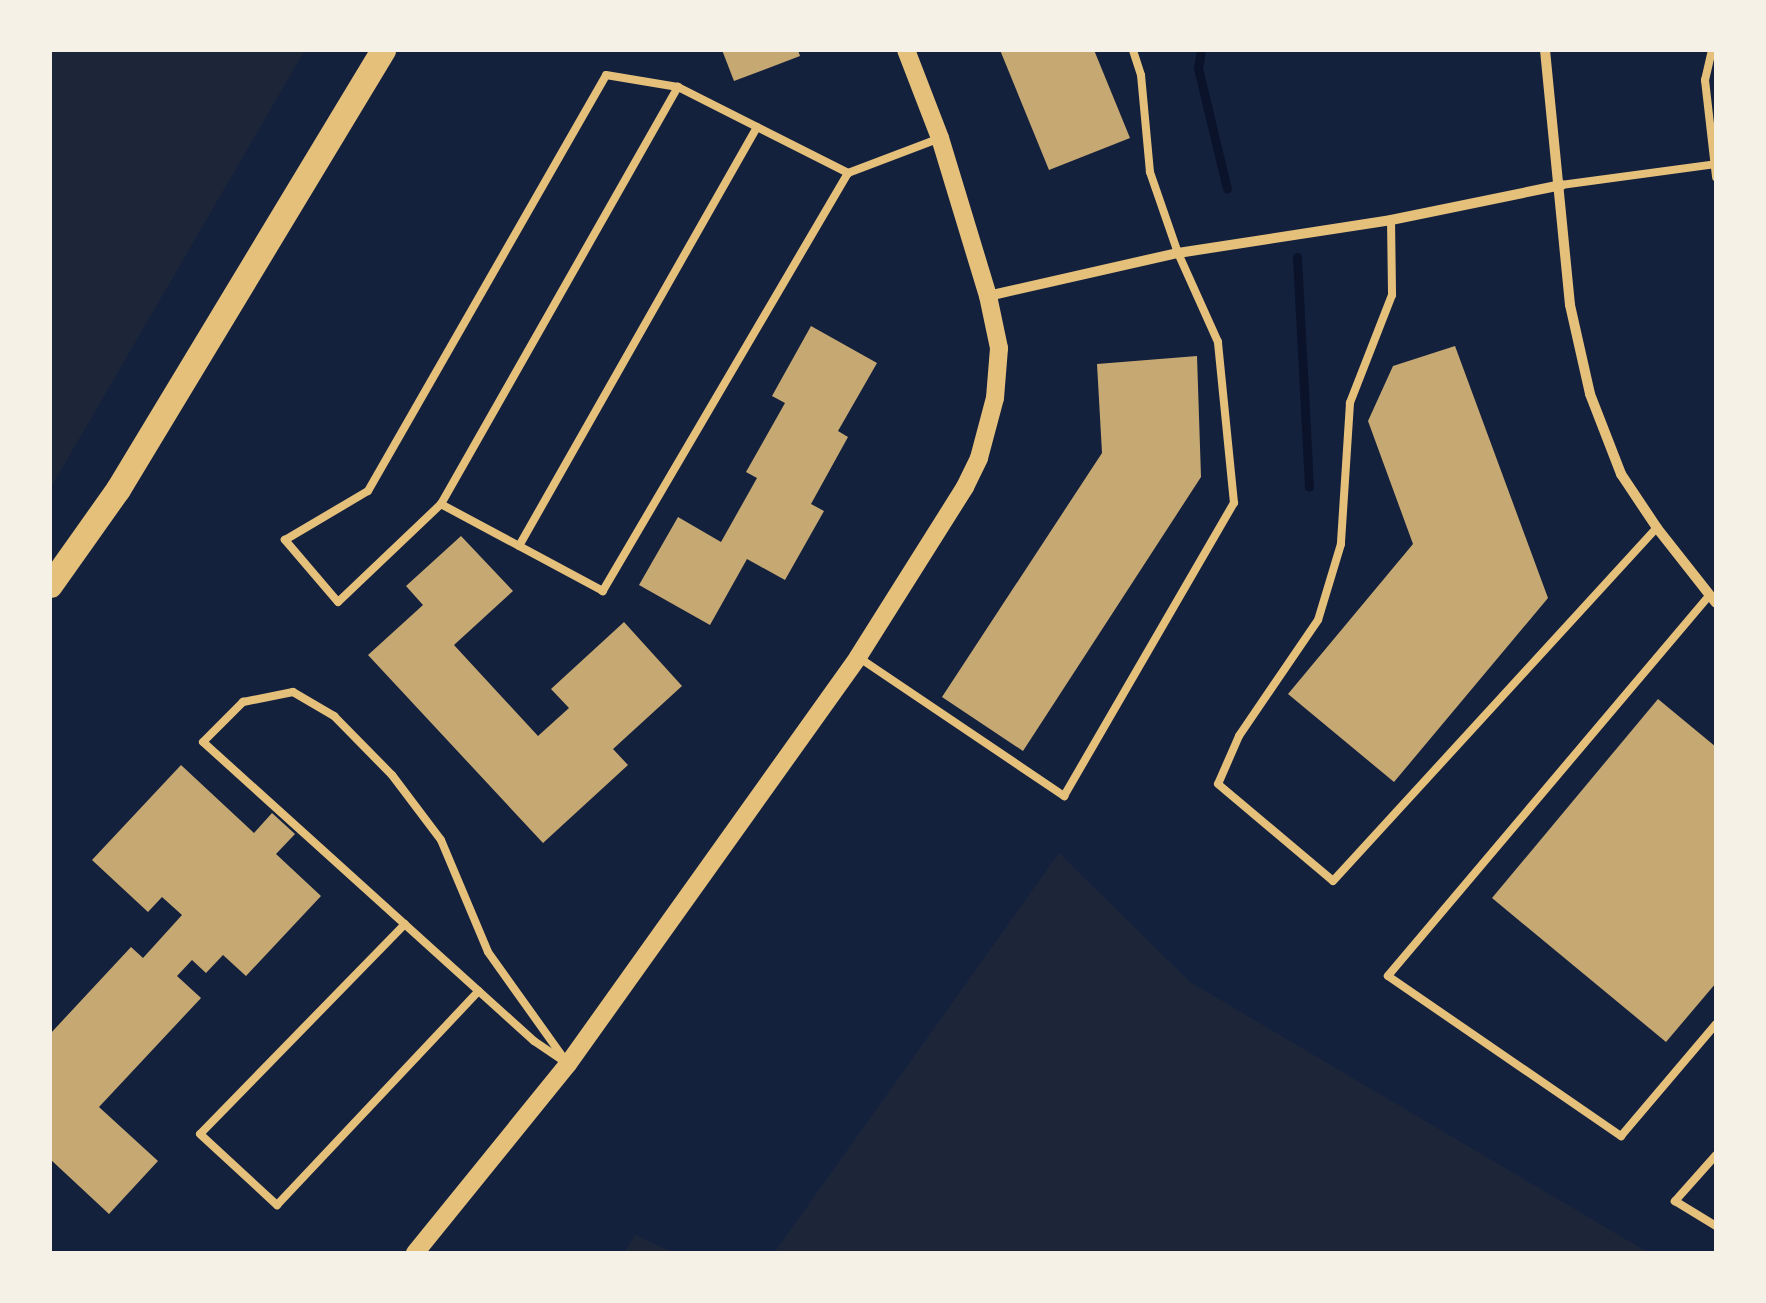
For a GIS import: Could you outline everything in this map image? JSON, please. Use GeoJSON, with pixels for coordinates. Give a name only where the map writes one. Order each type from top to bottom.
{"type":"FeatureCollection","features":[{"type":"Feature","properties":{"kind":"main road"},"geometry":{"type":"LineString","coordinates":[[50,585],[118,489],[383,50]]}},
{"type":"Feature","properties":{"kind":"street"},"geometry":{"type":"LineString","coordinates":[[415,1253],[568,1064],[858,657],[966,488],[979,458],[995,398],[999,348],[988,296],[940,138],[906,50]]}},
{"type":"Feature","properties":{"kind":"street"},"geometry":{"type":"LineString","coordinates":[[1545,50],[1570,305],[1590,394],[1621,474],[1656,528],[1712,600]]}},
{"type":"Feature","properties":{"kind":"street"},"geometry":{"type":"LineString","coordinates":[[988,296],[1178,252],[1391,220],[1561,185]]}},
{"type":"Feature","properties":{"kind":"lane"},"geometry":{"type":"LineString","coordinates":[[858,657],[1064,796],[1234,502],[1218,342],[1178,252],[1150,172],[1141,75],[1133,50]]}},
{"type":"Feature","properties":{"kind":"lane"},"geometry":{"type":"LineString","coordinates":[[1712,50],[1704,80],[1716,177]]}},
{"type":"Feature","properties":{"kind":"lane"},"geometry":{"type":"LineString","coordinates":[[678,87],[441,504],[338,602],[285,540],[368,491],[606,75],[678,87],[848,172]]}},
{"type":"Feature","properties":{"kind":"lane"},"geometry":{"type":"LineString","coordinates":[[519,546],[758,127]]}},
{"type":"Feature","properties":{"kind":"lane"},"geometry":{"type":"LineString","coordinates":[[441,504],[603,591],[848,172],[940,138]]}},
{"type":"Feature","properties":{"kind":"lane"},"geometry":{"type":"LineString","coordinates":[[1561,185],[1714,164]]}},
{"type":"Feature","properties":{"kind":"lane"},"geometry":{"type":"LineString","coordinates":[[1391,220],[1392,296],[1350,403],[1341,544],[1318,620],[1239,736],[1218,784],[1333,881],[1656,528]]}},
{"type":"Feature","properties":{"kind":"lane"},"geometry":{"type":"LineString","coordinates":[[1712,600],[1388,976],[1621,1136],[1716,1024]]}},
{"type":"Feature","properties":{"kind":"lane"},"geometry":{"type":"LineString","coordinates":[[293,692],[334,716],[392,775],[441,840],[488,952],[568,1064],[479,991],[203,742],[243,702],[293,692]]}},
{"type":"Feature","properties":{"kind":"lane"},"geometry":{"type":"LineString","coordinates":[[405,924],[200,1134],[277,1205],[479,991]]}},
{"type":"Feature","properties":{"kind":"lane"},"geometry":{"type":"LineString","coordinates":[[1716,1155],[1675,1201],[1716,1226]]}},
{"type":"Feature","properties":{"kind":"shaded area"},"geometry":{"type":"Polygon","coordinates":[[[50,50],[305,50],[50,489],[50,50]]]}},
{"type":"Feature","properties":{"kind":"shaded area"},"geometry":{"type":"Polygon","coordinates":[[[1059,853],[1190,982],[1649,1253],[774,1253],[1059,853]]]}},
{"type":"Feature","properties":{"kind":"shaded area"},"geometry":{"type":"Polygon","coordinates":[[[635,1235],[674,1253],[624,1253],[635,1235]]]}},
{"type":"Feature","properties":{"kind":"building"},"geometry":{"type":"Polygon","coordinates":[[[722,50],[798,50],[800,56],[734,81],[722,50]]]}},
{"type":"Feature","properties":{"kind":"building"},"geometry":{"type":"Polygon","coordinates":[[[1000,50],[1094,50],[1130,138],[1049,170],[1000,50]]]}},
{"type":"Feature","properties":{"kind":"building"},"geometry":{"type":"Polygon","coordinates":[[[811,326],[877,363],[838,431],[848,437],[811,504],[824,511],[785,580],[747,559],[710,625],[639,585],[678,517],[721,542],[757,478],[746,472],[785,403],[772,396],[811,326]]]}},
{"type":"Feature","properties":{"kind":"building"},"geometry":{"type":"Polygon","coordinates":[[[1455,346],[1548,598],[1394,782],[1288,694],[1413,544],[1368,421],[1393,366],[1455,346]]]}},
{"type":"Feature","properties":{"kind":"building"},"geometry":{"type":"Polygon","coordinates":[[[1197,356],[1201,477],[1023,751],[942,697],[1102,453],[1097,364],[1197,356]]]}},
{"type":"Feature","properties":{"kind":"building"},"geometry":{"type":"Polygon","coordinates":[[[461,536],[513,591],[454,645],[538,736],[569,708],[551,689],[624,622],[682,686],[613,749],[628,765],[543,843],[368,655],[423,605],[406,586],[461,536]]]}},
{"type":"Feature","properties":{"kind":"building"},"geometry":{"type":"Polygon","coordinates":[[[1658,699],[1716,747],[1716,983],[1666,1042],[1492,898],[1658,699]]]}},
{"type":"Feature","properties":{"kind":"building"},"geometry":{"type":"Polygon","coordinates":[[[181,765],[254,833],[272,813],[295,834],[276,854],[321,896],[246,976],[223,955],[206,973],[192,960],[177,976],[201,998],[99,1107],[158,1161],[109,1214],[50,1159],[50,1034],[131,947],[143,958],[182,915],[162,897],[148,912],[92,860],[181,765]]]}},
{"type":"Feature","properties":{"kind":"waterway"},"geometry":{"type":"LineString","coordinates":[[1201,50],[1198,68],[1227,189]]}},
{"type":"Feature","properties":{"kind":"waterway"},"geometry":{"type":"LineString","coordinates":[[1297,257],[1309,487]]}}]}
